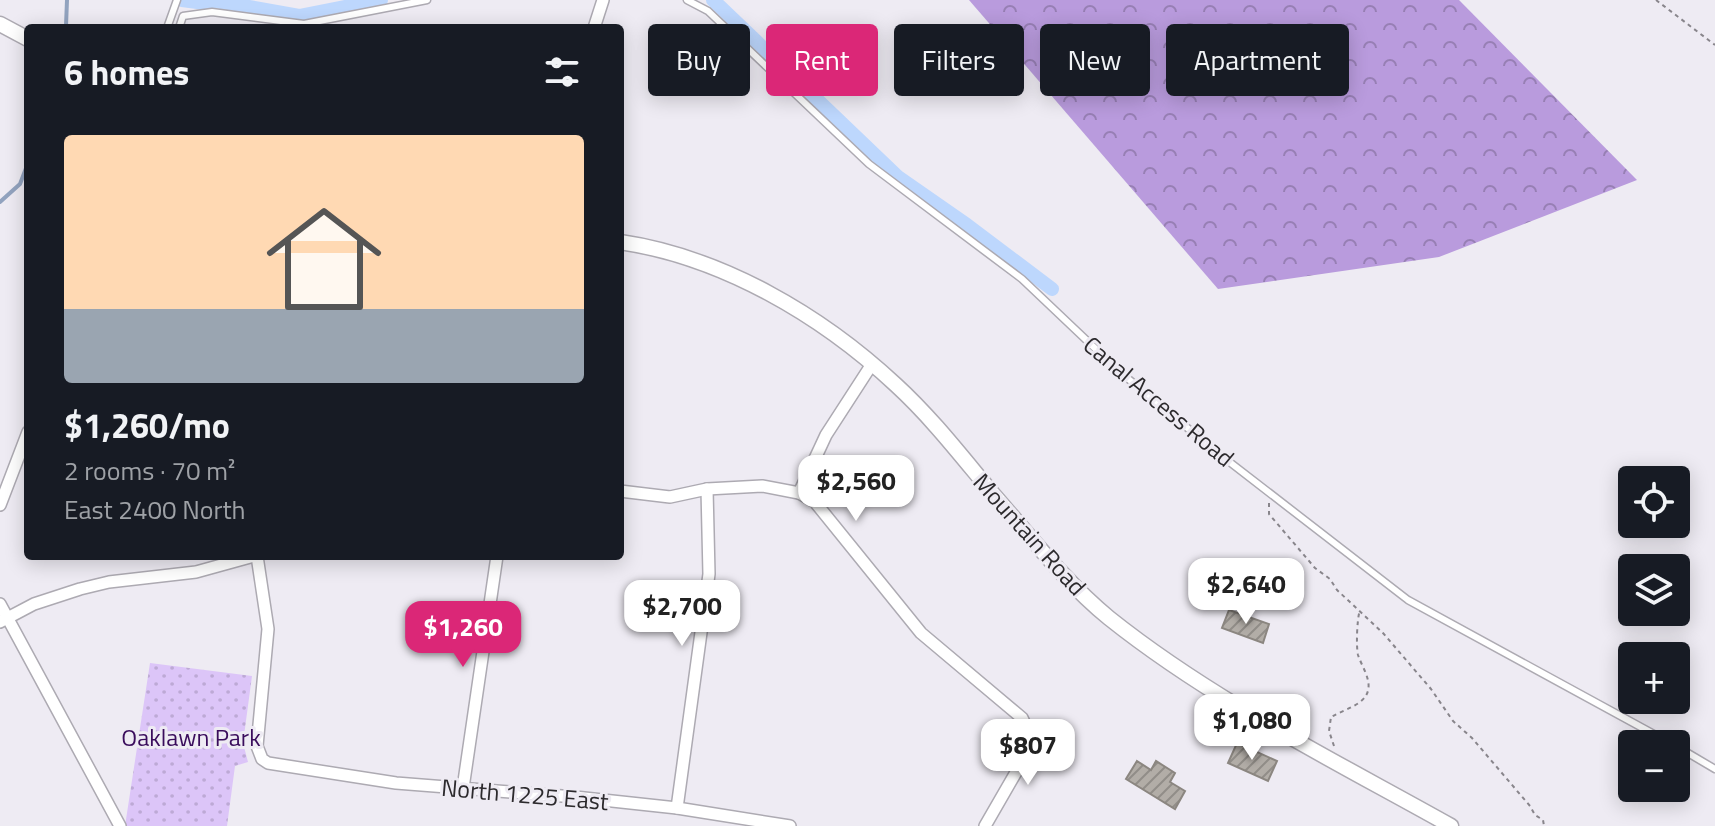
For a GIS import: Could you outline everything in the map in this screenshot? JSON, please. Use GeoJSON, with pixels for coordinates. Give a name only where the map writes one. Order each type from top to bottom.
{"type":"FeatureCollection","features":[{"type":"Feature","properties":{"kind":"street"},"geometry":{"type":"LineString","coordinates":[[595,24],[603,0]]}},
{"type":"Feature","properties":{"kind":"street"},"geometry":{"type":"LineString","coordinates":[[0,24],[24,37]]}},
{"type":"Feature","properties":{"kind":"street","name":"Mountain Road"},"geometry":{"type":"LineString","coordinates":[[624,243],[682,256],[719,270],[780,300],[844,342],[898,387],[1068,580],[1107,616],[1185,671],[1331,759],[1451,826]]}},
{"type":"Feature","properties":{"kind":"street"},"geometry":{"type":"LineString","coordinates":[[799,493],[826,435],[872,364]]}},
{"type":"Feature","properties":{"kind":"street"},"geometry":{"type":"LineString","coordinates":[[0,505],[24,442]]}},
{"type":"Feature","properties":{"kind":"street"},"geometry":{"type":"LineString","coordinates":[[624,491],[670,497],[707,489],[762,486],[799,493],[815,502],[921,633],[1022,718],[1029,733],[1026,755],[985,826]]}},
{"type":"Feature","properties":{"kind":"street"},"geometry":{"type":"LineString","coordinates":[[677,808],[709,574],[707,489]]}},
{"type":"Feature","properties":{"kind":"street"},"geometry":{"type":"LineString","coordinates":[[3,620],[34,604],[80,589],[109,582],[196,572],[240,560]]}},
{"type":"Feature","properties":{"kind":"street","name":"North 1225 East"},"geometry":{"type":"LineString","coordinates":[[256,560],[268,629],[257,734],[262,759],[276,765],[396,783],[677,808],[753,823],[790,826]]}},
{"type":"Feature","properties":{"kind":"street"},"geometry":{"type":"LineString","coordinates":[[463,788],[496,560]]}},
{"type":"Feature","properties":{"kind":"street"},"geometry":{"type":"LineString","coordinates":[[0,604],[3,620],[120,826]]}},
{"type":"Feature","properties":{"kind":"lane"},"geometry":{"type":"LineString","coordinates":[[168,24],[177,0]]}},
{"type":"Feature","properties":{"kind":"lane"},"geometry":{"type":"LineString","coordinates":[[180,24],[183,16],[212,12],[304,24],[427,0]]}},
{"type":"Feature","properties":{"kind":"lane","name":"Canal Access Road"},"geometry":{"type":"LineString","coordinates":[[687,0],[708,11],[869,164],[1022,279],[1120,372],[1408,600],[1646,730]]}},
{"type":"Feature","properties":{"kind":"lane","name":"Canal Access Road"},"geometry":{"type":"LineString","coordinates":[[1690,754],[1715,769]]}},
{"type":"Feature","properties":{"kind":"path"},"geometry":{"type":"LineString","coordinates":[[1656,0],[1715,45]]}},
{"type":"Feature","properties":{"kind":"path"},"geometry":{"type":"LineString","coordinates":[[1272,495],[1267,508],[1269,514],[1315,568],[1360,610],[1431,689],[1453,721],[1472,738],[1535,815],[1543,820],[1544,826]]}},
{"type":"Feature","properties":{"kind":"path"},"geometry":{"type":"LineString","coordinates":[[1331,759],[1334,743],[1329,731],[1331,717],[1359,703],[1366,695],[1369,683],[1358,655],[1360,610]]}},
{"type":"Feature","properties":{"kind":"green space"},"geometry":{"type":"Polygon","coordinates":[[[969,0],[1459,0],[1637,180],[1439,257],[1218,289],[1052,96],[1150,96],[1150,24],[1040,24],[1040,82],[1024,64],[1024,24],[990,24],[969,0]]]}},
{"type":"Feature","properties":{"kind":"green space","name":"Oaklawn Park"},"geometry":{"type":"Polygon","coordinates":[[[150,663],[252,676],[243,743],[248,762],[235,766],[227,826],[125,826],[150,663]]]}},
{"type":"Feature","properties":{"kind":"building"},"geometry":{"type":"Polygon","coordinates":[[[1229,610],[1269,624],[1263,643],[1222,628],[1229,610]]]}},
{"type":"Feature","properties":{"kind":"building"},"geometry":{"type":"Polygon","coordinates":[[[1237,743],[1277,761],[1268,781],[1228,763],[1237,743]]]}},
{"type":"Feature","properties":{"kind":"building"},"geometry":{"type":"Polygon","coordinates":[[[1137,761],[1151,770],[1156,761],[1175,773],[1170,782],[1185,791],[1175,809],[1126,779],[1137,761]]]}},
{"type":"Feature","properties":{"kind":"waterway"},"geometry":{"type":"LineString","coordinates":[[66,24],[67,0]]}},
{"type":"Feature","properties":{"kind":"waterway"},"geometry":{"type":"LineString","coordinates":[[182,0],[216,1],[299,16],[381,0]]}},
{"type":"Feature","properties":{"kind":"waterway"},"geometry":{"type":"LineString","coordinates":[[713,0],[898,177],[1052,289]]}},
{"type":"Feature","properties":{"kind":"waterway"},"geometry":{"type":"LineString","coordinates":[[0,202],[20,184],[24,174]]}}]}
